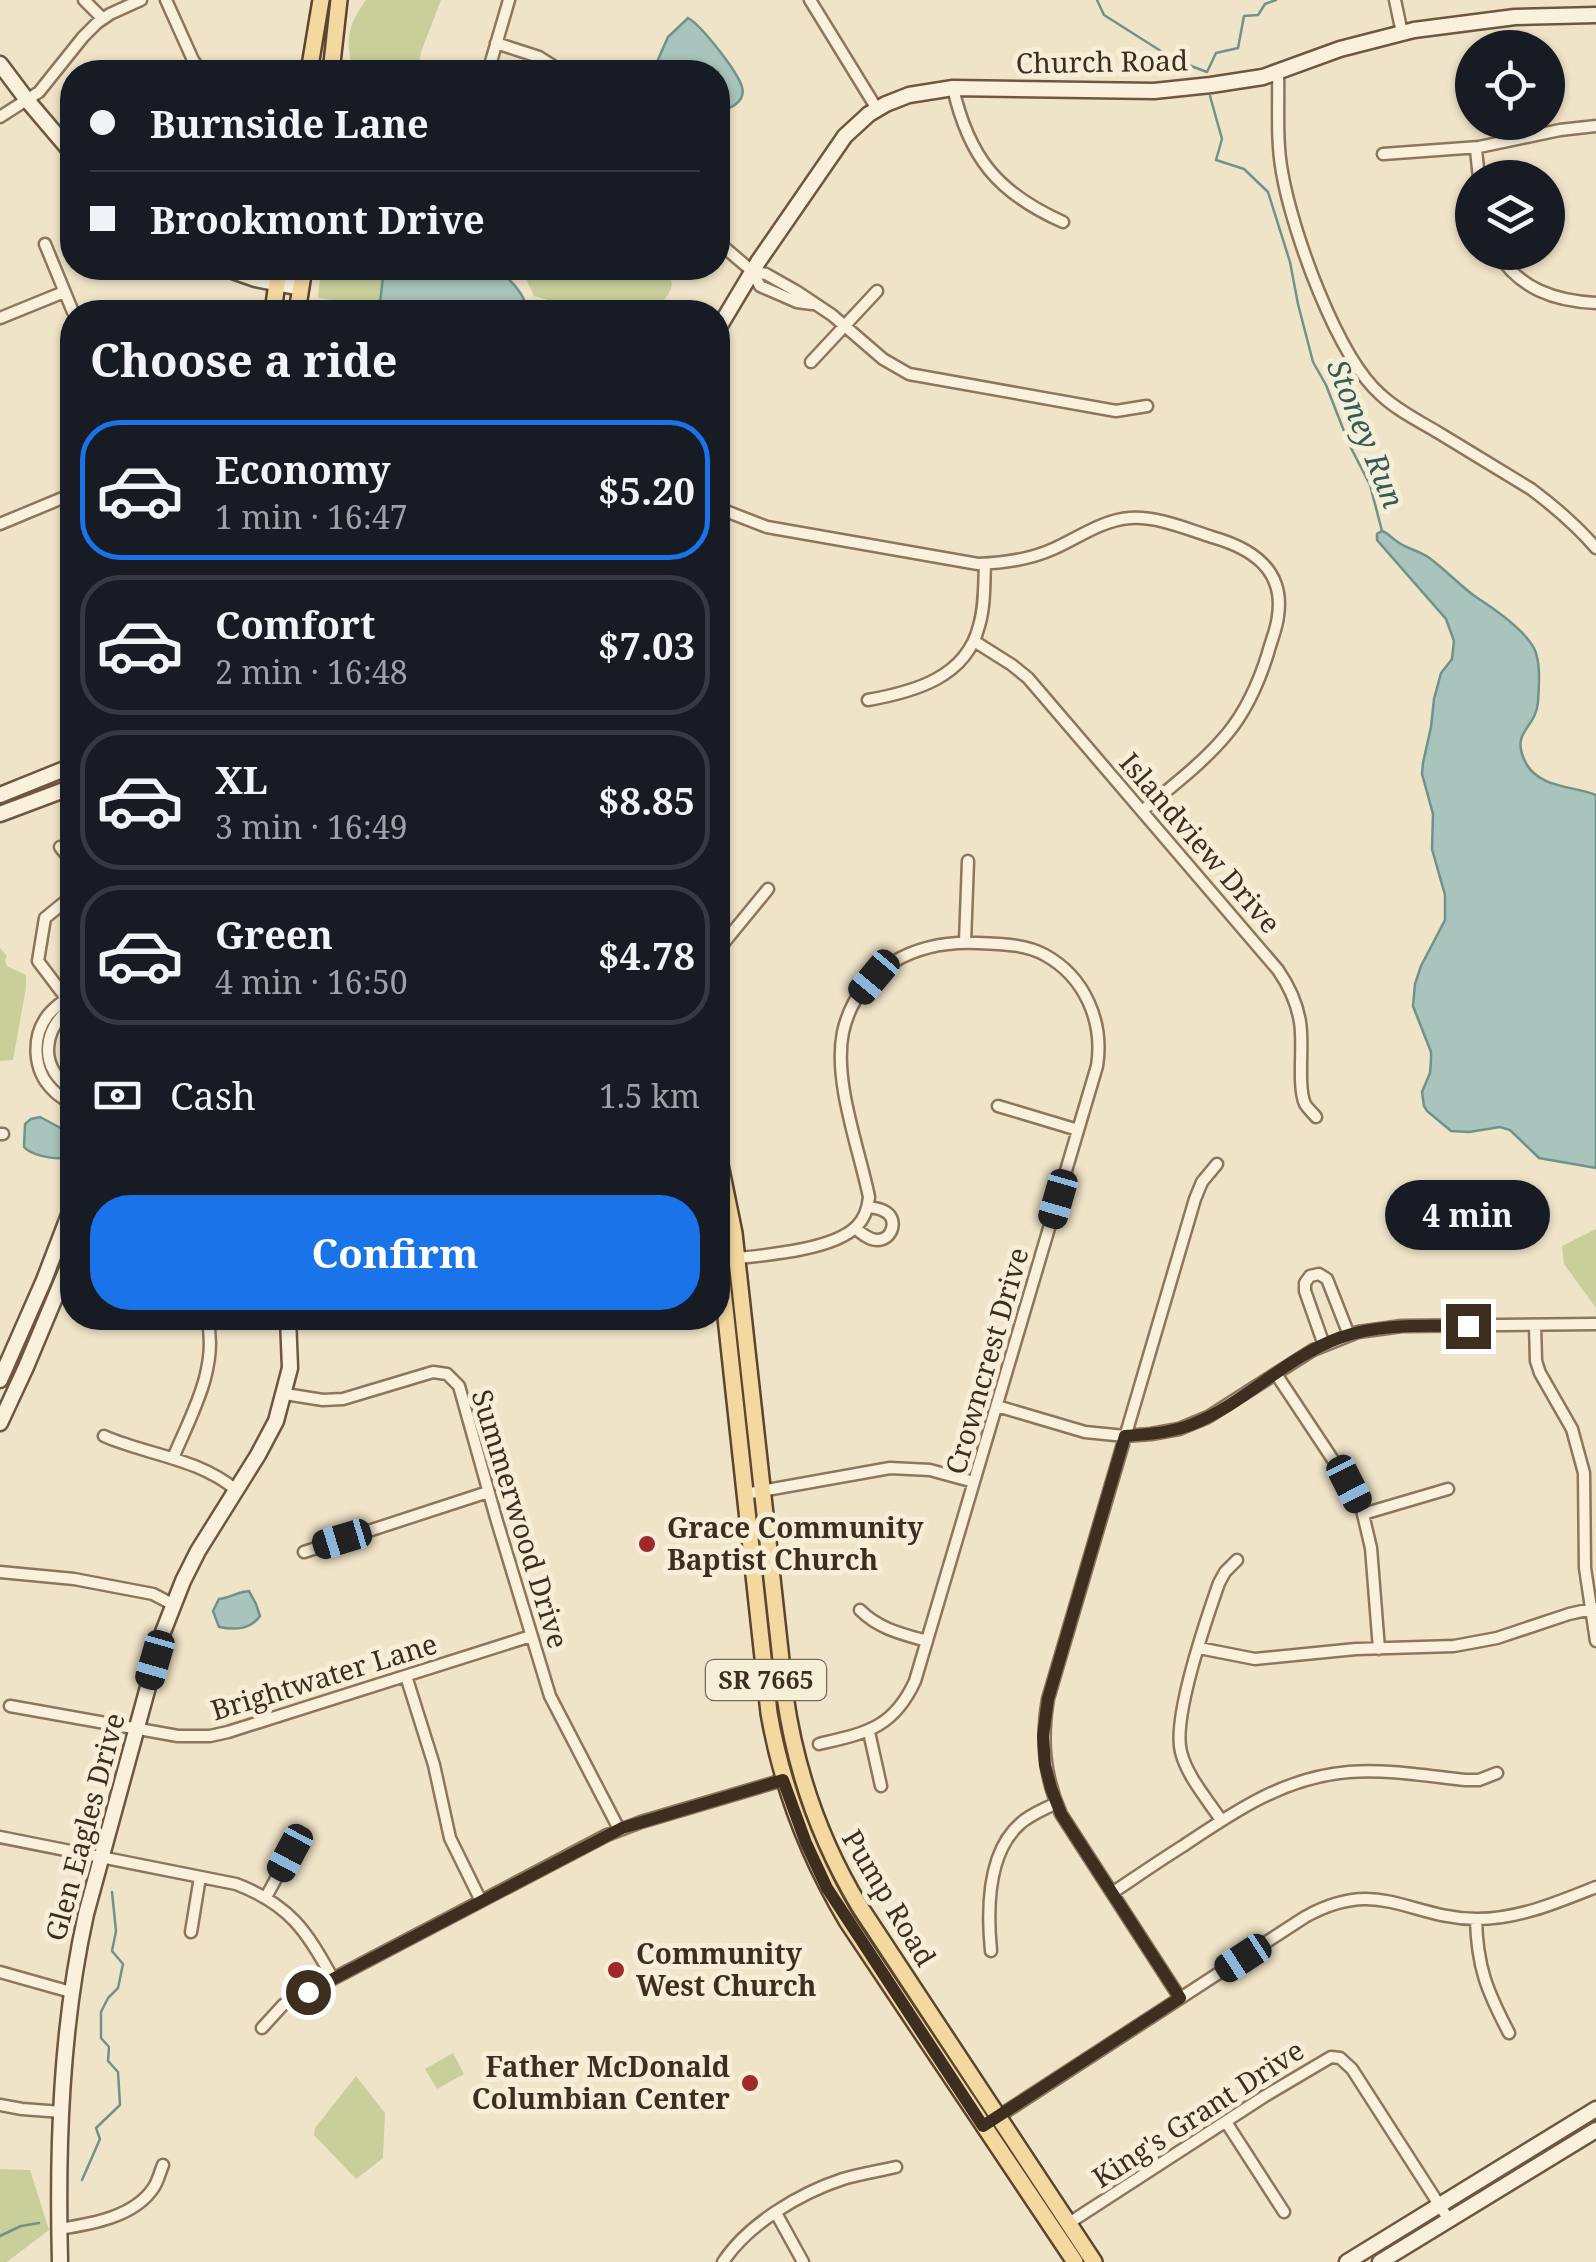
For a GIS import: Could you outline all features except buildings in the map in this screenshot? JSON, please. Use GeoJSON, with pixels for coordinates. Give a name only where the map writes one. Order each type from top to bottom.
{"type":"FeatureCollection","features":[{"type":"Feature","properties":{"kind":"main road"},"geometry":{"type":"LineString","coordinates":[[311,60],[321,0]]}},
{"type":"Feature","properties":{"kind":"main road"},"geometry":{"type":"LineString","coordinates":[[332,60],[339,0]]}},
{"type":"Feature","properties":{"kind":"main road","name":"Church Road"},"geometry":{"type":"LineString","coordinates":[[730,308],[812,180],[845,136],[877,110],[909,95],[954,88],[1154,91],[1212,85],[1278,72],[1340,49],[1402,33],[1515,17],[1596,14]]}},
{"type":"Feature","properties":{"kind":"main road"},"geometry":{"type":"LineString","coordinates":[[0,64],[60,138]]}},
{"type":"Feature","properties":{"kind":"main road"},"geometry":{"type":"LineString","coordinates":[[287,280],[301,288]]}},
{"type":"Feature","properties":{"kind":"main road"},"geometry":{"type":"LineString","coordinates":[[299,300],[301,280]]}},
{"type":"Feature","properties":{"kind":"main road"},"geometry":{"type":"LineString","coordinates":[[0,795],[60,771]]}},
{"type":"Feature","properties":{"kind":"main road"},"geometry":{"type":"LineString","coordinates":[[0,814],[60,792]]}},
{"type":"Feature","properties":{"kind":"main road","name":"Pump Road"},"geometry":{"type":"LineString","coordinates":[[730,1205],[790,1727],[810,1806],[830,1854],[860,1907],[1094,2262]]}},
{"type":"Feature","properties":{"kind":"main road"},"geometry":{"type":"LineString","coordinates":[[0,1380],[60,1238]]}},
{"type":"Feature","properties":{"kind":"main road"},"geometry":{"type":"LineString","coordinates":[[0,1424],[60,1285]]}},
{"type":"Feature","properties":{"kind":"main road","name":"Glen Eagles Drive"},"geometry":{"type":"LineString","coordinates":[[60,2262],[62,2112],[71,1992],[86,1914],[155,1660],[174,1605],[198,1551],[270,1434],[290,1368],[288,1330]]}},
{"type":"Feature","properties":{"kind":"main road","name":"Pump Road"},"geometry":{"type":"LineString","coordinates":[[727,1330],[769,1713],[783,1780],[806,1843],[827,1888],[1076,2262]]}},
{"type":"Feature","properties":{"kind":"main road"},"geometry":{"type":"LineString","coordinates":[[1347,2262],[1596,2109]]}},
{"type":"Feature","properties":{"kind":"main road"},"geometry":{"type":"LineString","coordinates":[[1380,2262],[1596,2130]]}},
{"type":"Feature","properties":{"kind":"street"},"geometry":{"type":"LineString","coordinates":[[84,0],[103,19]]}},
{"type":"Feature","properties":{"kind":"street"},"geometry":{"type":"LineString","coordinates":[[64,60],[103,19],[142,0]]}},
{"type":"Feature","properties":{"kind":"street"},"geometry":{"type":"LineString","coordinates":[[166,0],[193,60]]}},
{"type":"Feature","properties":{"kind":"street"},"geometry":{"type":"LineString","coordinates":[[491,60],[510,0]]}},
{"type":"Feature","properties":{"kind":"street"},"geometry":{"type":"LineString","coordinates":[[810,0],[877,110]]}},
{"type":"Feature","properties":{"kind":"street"},"geometry":{"type":"LineString","coordinates":[[1395,0],[1402,33]]}},
{"type":"Feature","properties":{"kind":"street"},"geometry":{"type":"LineString","coordinates":[[496,43],[544,60]]}},
{"type":"Feature","properties":{"kind":"street"},"geometry":{"type":"LineString","coordinates":[[0,117],[39,92],[60,65]]}},
{"type":"Feature","properties":{"kind":"street"},"geometry":{"type":"LineString","coordinates":[[1278,72],[1281,168],[1286,191],[1308,261],[1358,370],[1383,398],[1531,489],[1596,548]]}},
{"type":"Feature","properties":{"kind":"street"},"geometry":{"type":"LineString","coordinates":[[954,88],[960,118],[980,160],[1021,199],[1063,222]]}},
{"type":"Feature","properties":{"kind":"street"},"geometry":{"type":"LineString","coordinates":[[1383,154],[1479,148],[1596,126]]}},
{"type":"Feature","properties":{"kind":"street"},"geometry":{"type":"LineString","coordinates":[[1477,160],[1479,148]]}},
{"type":"Feature","properties":{"kind":"street"},"geometry":{"type":"LineString","coordinates":[[44,244],[68,300]]}},
{"type":"Feature","properties":{"kind":"street"},"geometry":{"type":"LineString","coordinates":[[730,253],[752,272],[760,286],[797,302],[813,304],[845,326],[882,360],[909,374],[1116,411],[1147,406]]}},
{"type":"Feature","properties":{"kind":"street"},"geometry":{"type":"LineString","coordinates":[[1511,270],[1533,289],[1560,300],[1596,304]]}},
{"type":"Feature","properties":{"kind":"street"},"geometry":{"type":"LineString","coordinates":[[811,362],[878,291]]}},
{"type":"Feature","properties":{"kind":"street"},"geometry":{"type":"LineString","coordinates":[[0,318],[64,292]]}},
{"type":"Feature","properties":{"kind":"street"},"geometry":{"type":"LineString","coordinates":[[0,524],[60,499]]}},
{"type":"Feature","properties":{"kind":"street"},"geometry":{"type":"LineString","coordinates":[[730,513],[766,527],[985,564],[1036,556],[1110,521],[1141,518],[1253,553],[1267,567],[1277,591],[1278,616],[1258,684],[1227,735],[1142,812]]}},
{"type":"Feature","properties":{"kind":"street"},"geometry":{"type":"LineString","coordinates":[[868,700],[915,690],[938,680],[961,659],[974,642],[984,602],[985,564]]}},
{"type":"Feature","properties":{"kind":"street","name":"Islandview Drive"},"geometry":{"type":"LineString","coordinates":[[974,642],[1028,678],[1270,959],[1287,983],[1298,1010],[1305,1104],[1316,1116]]}},
{"type":"Feature","properties":{"kind":"street"},"geometry":{"type":"LineString","coordinates":[[965,942],[968,862]]}},
{"type":"Feature","properties":{"kind":"street"},"geometry":{"type":"LineString","coordinates":[[730,935],[768,889]]}},
{"type":"Feature","properties":{"kind":"street"},"geometry":{"type":"LineString","coordinates":[[60,905],[44,918],[38,957],[42,968],[60,989]]}},
{"type":"Feature","properties":{"kind":"street","name":"Crowncrest Drive"},"geometry":{"type":"LineString","coordinates":[[730,1256],[768,1256],[812,1246],[855,1228],[874,1240],[884,1239],[891,1232],[889,1214],[868,1207],[841,1072],[846,1022],[874,977],[896,960],[932,945],[965,942],[1015,946],[1044,954],[1082,989],[1095,1017],[1099,1040],[1097,1066],[909,1695],[896,1712],[869,1732],[818,1744]]}},
{"type":"Feature","properties":{"kind":"street"},"geometry":{"type":"LineString","coordinates":[[60,1006],[48,1014],[42,1026],[36,1055],[46,1082],[60,1096]]}},
{"type":"Feature","properties":{"kind":"street"},"geometry":{"type":"LineString","coordinates":[[60,1016],[51,1030],[48,1048],[49,1061],[60,1080]]}},
{"type":"Feature","properties":{"kind":"street"},"geometry":{"type":"LineString","coordinates":[[998,1106],[1078,1130]]}},
{"type":"Feature","properties":{"kind":"street"},"geometry":{"type":"LineString","coordinates":[[1180,1998],[1056,1804],[1043,1746],[1048,1699],[1195,1199],[1208,1172],[1217,1164]]}},
{"type":"Feature","properties":{"kind":"street"},"geometry":{"type":"LineString","coordinates":[[855,1228],[868,1207]]}},
{"type":"Feature","properties":{"kind":"street"},"geometry":{"type":"LineString","coordinates":[[1324,1345],[1305,1292],[1310,1276],[1319,1274],[1327,1279],[1349,1335]]}},
{"type":"Feature","properties":{"kind":"street"},"geometry":{"type":"LineString","coordinates":[[997,1406],[1085,1432],[1125,1436],[1169,1431],[1226,1407],[1324,1345],[1349,1335],[1402,1326],[1596,1324]]}},
{"type":"Feature","properties":{"kind":"street"},"geometry":{"type":"LineString","coordinates":[[1535,1325],[1536,1361],[1572,1429],[1584,1473],[1585,1568],[1596,1641]]}},
{"type":"Feature","properties":{"kind":"street"},"geometry":{"type":"LineString","coordinates":[[173,1458],[209,1364],[209,1330]]}},
{"type":"Feature","properties":{"kind":"street","name":"Summerwood Drive"},"geometry":{"type":"LineString","coordinates":[[284,1394],[332,1400],[428,1372],[448,1374],[459,1386],[554,1705],[619,1830]]}},
{"type":"Feature","properties":{"kind":"street"},"geometry":{"type":"LineString","coordinates":[[1276,1374],[1349,1484],[1363,1514],[1371,1548],[1380,1648]]}},
{"type":"Feature","properties":{"kind":"street"},"geometry":{"type":"LineString","coordinates":[[104,1436],[218,1476],[236,1490]]}},
{"type":"Feature","properties":{"kind":"street"},"geometry":{"type":"LineString","coordinates":[[745,1494],[890,1468],[930,1470],[974,1482]]}},
{"type":"Feature","properties":{"kind":"street"},"geometry":{"type":"LineString","coordinates":[[1363,1514],[1448,1489]]}},
{"type":"Feature","properties":{"kind":"street"},"geometry":{"type":"LineString","coordinates":[[304,1552],[488,1492]]}},
{"type":"Feature","properties":{"kind":"street"},"geometry":{"type":"LineString","coordinates":[[1220,1820],[1179,1747],[1178,1722],[1219,1584],[1237,1560]]}},
{"type":"Feature","properties":{"kind":"street"},"geometry":{"type":"LineString","coordinates":[[0,1572],[152,1594],[174,1605]]}},
{"type":"Feature","properties":{"kind":"street"},"geometry":{"type":"LineString","coordinates":[[1200,1648],[1255,1659],[1474,1644],[1593,1609]]}},
{"type":"Feature","properties":{"kind":"street"},"geometry":{"type":"LineString","coordinates":[[860,1610],[881,1627],[927,1641]]}},
{"type":"Feature","properties":{"kind":"street","name":"Brightwater Lane"},"geometry":{"type":"LineString","coordinates":[[10,1706],[178,1736],[210,1736],[531,1636]]}},
{"type":"Feature","properties":{"kind":"street"},"geometry":{"type":"LineString","coordinates":[[406,1676],[434,1765],[450,1838],[481,1901]]}},
{"type":"Feature","properties":{"kind":"street"},"geometry":{"type":"LineString","coordinates":[[869,1732],[882,1786]]}},
{"type":"Feature","properties":{"kind":"street"},"geometry":{"type":"LineString","coordinates":[[1112,1893],[1220,1820],[1280,1788],[1324,1775],[1382,1771],[1480,1780],[1498,1773]]}},
{"type":"Feature","properties":{"kind":"street"},"geometry":{"type":"LineString","coordinates":[[262,2028],[283,2005],[619,1830],[783,1780]]}},
{"type":"Feature","properties":{"kind":"street"},"geometry":{"type":"LineString","coordinates":[[992,1951],[990,1898],[1005,1843],[1022,1822],[1056,1804]]}},
{"type":"Feature","properties":{"kind":"street"},"geometry":{"type":"LineString","coordinates":[[0,1837],[236,1884],[266,1897],[297,1922],[332,1979]]}},
{"type":"Feature","properties":{"kind":"street"},"geometry":{"type":"LineString","coordinates":[[266,1897],[290,1853]]}},
{"type":"Feature","properties":{"kind":"street"},"geometry":{"type":"LineString","coordinates":[[191,1932],[200,1877]]}},
{"type":"Feature","properties":{"kind":"street"},"geometry":{"type":"LineString","coordinates":[[983,2126],[1306,1917],[1334,1904],[1351,1899],[1384,1899],[1446,1916],[1476,1919],[1533,1910],[1596,1888]]}},
{"type":"Feature","properties":{"kind":"street"},"geometry":{"type":"LineString","coordinates":[[1476,1919],[1482,1976],[1509,2033]]}},
{"type":"Feature","properties":{"kind":"street"},"geometry":{"type":"LineString","coordinates":[[0,1972],[71,1992]]}},
{"type":"Feature","properties":{"kind":"street","name":"King's Grant Drive"},"geometry":{"type":"LineString","coordinates":[[1070,2224],[1326,2059],[1340,2058],[1352,2069],[1450,2220]]}},
{"type":"Feature","properties":{"kind":"street"},"geometry":{"type":"LineString","coordinates":[[0,2105],[62,2112]]}},
{"type":"Feature","properties":{"kind":"street"},"geometry":{"type":"LineString","coordinates":[[1226,2122],[1284,2212]]}},
{"type":"Feature","properties":{"kind":"street"},"geometry":{"type":"LineString","coordinates":[[59,2229],[103,2220],[134,2204],[150,2192],[163,2165]]}},
{"type":"Feature","properties":{"kind":"street"},"geometry":{"type":"LineString","coordinates":[[723,2262],[748,2232],[776,2213],[839,2180],[896,2167]]}},
{"type":"Feature","properties":{"kind":"street"},"geometry":{"type":"LineString","coordinates":[[776,2213],[803,2262]]}},
{"type":"Feature","properties":{"kind":"green space"},"geometry":{"type":"Polygon","coordinates":[[[366,0],[441,0],[420,60],[350,60],[349,34],[366,0]]]}},
{"type":"Feature","properties":{"kind":"green space"},"geometry":{"type":"Polygon","coordinates":[[[320,280],[383,280],[380,300],[318,298],[320,280]]]}},
{"type":"Feature","properties":{"kind":"green space"},"geometry":{"type":"Polygon","coordinates":[[[671,280],[671,287],[664,300],[548,300],[534,296],[527,281],[671,280]]]}},
{"type":"Feature","properties":{"kind":"green space"},"geometry":{"type":"Polygon","coordinates":[[[0,948],[7,956],[7,966],[26,975],[26,988],[13,1060],[0,1061],[0,948]]]}},
{"type":"Feature","properties":{"kind":"green space"},"geometry":{"type":"Polygon","coordinates":[[[1596,1229],[1596,1308],[1564,1264],[1562,1246],[1596,1229]]]}},
{"type":"Feature","properties":{"kind":"green space"},"geometry":{"type":"Polygon","coordinates":[[[453,2053],[464,2074],[437,2089],[425,2069],[453,2053]]]}},
{"type":"Feature","properties":{"kind":"green space"},"geometry":{"type":"Polygon","coordinates":[[[356,2076],[385,2113],[383,2158],[356,2179],[314,2135],[315,2128],[356,2076]]]}},
{"type":"Feature","properties":{"kind":"green space"},"geometry":{"type":"Polygon","coordinates":[[[0,2169],[30,2170],[49,2230],[7,2262],[0,2262],[0,2169]]]}},
{"type":"Feature","properties":{"kind":"water"},"geometry":{"type":"Polygon","coordinates":[[[688,18],[727,60],[658,60],[668,37],[688,18]]]}},
{"type":"Feature","properties":{"kind":"water"},"geometry":{"type":"Polygon","coordinates":[[[730,65],[743,92],[730,107],[730,65]]]}},
{"type":"Feature","properties":{"kind":"water"},"geometry":{"type":"Polygon","coordinates":[[[383,280],[510,280],[524,300],[380,300],[383,280]]]}},
{"type":"Feature","properties":{"kind":"water"},"geometry":{"type":"Polygon","coordinates":[[[1382,531],[1428,557],[1529,641],[1538,660],[1538,702],[1522,738],[1522,754],[1533,773],[1541,778],[1596,795],[1596,1168],[1539,1158],[1510,1130],[1500,1127],[1451,1131],[1424,1106],[1422,1092],[1430,1073],[1431,1052],[1413,1006],[1415,984],[1445,920],[1445,895],[1432,849],[1433,814],[1422,774],[1434,699],[1441,673],[1452,659],[1454,641],[1446,619],[1377,540],[1382,531]]]}},
{"type":"Feature","properties":{"kind":"water"},"geometry":{"type":"Polygon","coordinates":[[[40,1117],[60,1128],[60,1158],[42,1156],[24,1147],[25,1124],[40,1117]]]}},
{"type":"Feature","properties":{"kind":"water"},"geometry":{"type":"Polygon","coordinates":[[[249,1591],[260,1616],[242,1628],[219,1627],[213,1611],[219,1599],[249,1591]]]}},
{"type":"Feature","properties":{"kind":"waterway","name":"Stoney Run"},"geometry":{"type":"LineString","coordinates":[[1097,0],[1104,15],[1175,60],[1207,72],[1216,53],[1238,48],[1244,16],[1258,15],[1265,4],[1276,0]]}},
{"type":"Feature","properties":{"kind":"waterway","name":"Stoney Run"},"geometry":{"type":"LineString","coordinates":[[1210,96],[1222,139],[1216,160],[1244,169],[1268,192],[1290,262],[1313,362],[1370,485],[1382,531]]}},
{"type":"Feature","properties":{"kind":"waterway"},"geometry":{"type":"LineString","coordinates":[[82,2180],[100,2139],[96,2128],[120,2105],[118,2072],[108,2061],[109,2047],[101,2038],[101,2012],[118,1988],[123,1964],[112,1951],[116,1931],[112,1892]]}},
{"type":"Feature","properties":{"kind":"waterway"},"geometry":{"type":"LineString","coordinates":[[0,2236],[39,2223]]}},
{"type":"Feature","properties":{"kind":"place","name":"Grace Community Baptist Church"},"geometry":{"type":"Point","coordinates":[647,1544]}},
{"type":"Feature","properties":{"kind":"place","name":"Community West Church"},"geometry":{"type":"Point","coordinates":[616,1970]}},
{"type":"Feature","properties":{"kind":"place","name":"Father McDonald Columbian Center"},"geometry":{"type":"Point","coordinates":[750,2083]}},
{"type":"Feature","properties":{"kind":"route"},"geometry":{"type":"LineString","coordinates":[[308,1992],[606,1835],[783,1780],[827,1888],[983,2126],[1180,1998],[1061,1814],[1051,1788],[1043,1746],[1048,1699],[1125,1436],[1193,1424],[1338,1338],[1380,1328],[1468,1326]]}}]}
